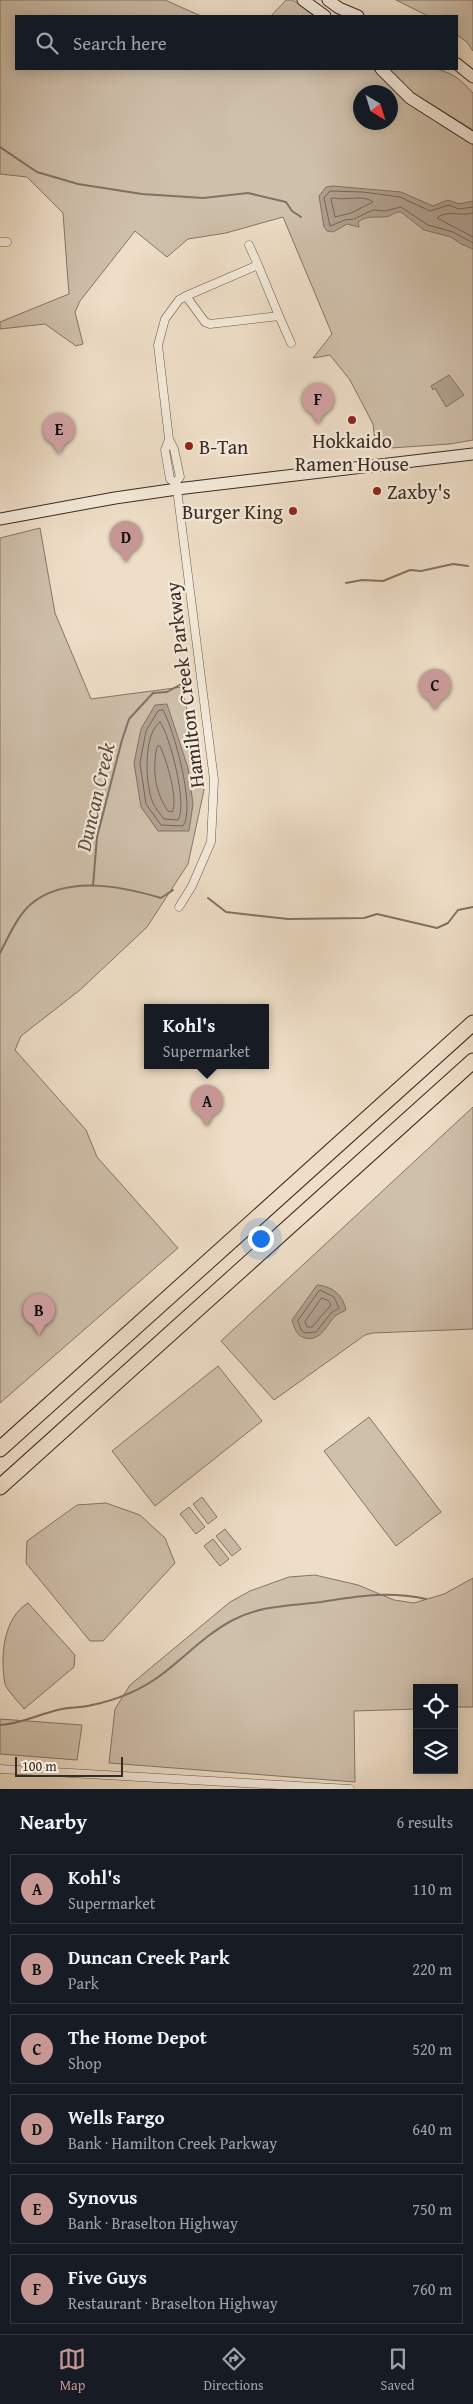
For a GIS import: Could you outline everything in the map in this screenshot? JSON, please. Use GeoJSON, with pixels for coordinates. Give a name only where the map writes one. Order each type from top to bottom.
{"type":"FeatureCollection","features":[{"type":"Feature","properties":{"kind":"highway"},"geometry":{"type":"LineString","coordinates":[[0,1449],[473,1023]]}},
{"type":"Feature","properties":{"kind":"highway"},"geometry":{"type":"LineString","coordinates":[[0,1488],[473,1062]]}},
{"type":"Feature","properties":{"kind":"main road"},"geometry":{"type":"LineString","coordinates":[[303,0],[324,15]]}},
{"type":"Feature","properties":{"kind":"main road"},"geometry":{"type":"LineString","coordinates":[[328,0],[339,8],[356,15]]}},
{"type":"Feature","properties":{"kind":"main road"},"geometry":{"type":"LineString","coordinates":[[458,65],[473,77]]}},
{"type":"Feature","properties":{"kind":"main road"},"geometry":{"type":"LineString","coordinates":[[382,70],[410,98],[473,138]]}},
{"type":"Feature","properties":{"kind":"main road"},"geometry":{"type":"LineString","coordinates":[[0,519],[176,486],[473,454]]}},
{"type":"Feature","properties":{"kind":"street"},"geometry":{"type":"LineString","coordinates":[[249,245],[292,343]]}},
{"type":"Feature","properties":{"kind":"street","name":"Hamilton Creek Parkway"},"geometry":{"type":"LineString","coordinates":[[179,907],[192,886],[211,842],[214,780],[176,486],[180,477],[174,449],[169,439],[158,345],[165,319],[179,300],[258,265]]}},
{"type":"Feature","properties":{"kind":"street"},"geometry":{"type":"LineString","coordinates":[[186,296],[205,322],[210,324],[279,316]]}},
{"type":"Feature","properties":{"kind":"street"},"geometry":{"type":"LineString","coordinates":[[0,1769],[350,1789]]}},
{"type":"Feature","properties":{"kind":"shaded area"},"geometry":{"type":"Polygon","coordinates":[[[0,0],[165,0],[199,15],[15,15],[15,70],[374,70],[391,85],[353,85],[353,130],[398,130],[398,92],[420,110],[473,145],[473,440],[450,444],[376,449],[373,424],[350,380],[330,355],[313,358],[332,334],[283,217],[226,233],[188,239],[167,257],[135,231],[80,301],[75,312],[83,344],[76,346],[45,324],[0,329],[0,322],[69,294],[63,213],[27,177],[0,174],[0,0]]]}},
{"type":"Feature","properties":{"kind":"shaded area"},"geometry":{"type":"Polygon","coordinates":[[[286,0],[293,0],[313,15],[272,15],[286,0]]]}},
{"type":"Feature","properties":{"kind":"shaded area"},"geometry":{"type":"Polygon","coordinates":[[[396,0],[473,0],[473,51],[467,42],[458,36],[458,15],[426,15],[396,0]]]}},
{"type":"Feature","properties":{"kind":"shaded area"},"geometry":{"type":"Polygon","coordinates":[[[390,70],[440,70],[454,76],[473,93],[473,130],[412,92],[390,70]]]}},
{"type":"Feature","properties":{"kind":"shaded area"},"geometry":{"type":"Polygon","coordinates":[[[40,528],[55,613],[91,699],[182,687],[204,790],[188,864],[147,927],[80,990],[21,1036],[15,1050],[86,1130],[97,1157],[178,1248],[0,1403],[0,538],[40,528]]]}},
{"type":"Feature","properties":{"kind":"shaded area"},"geometry":{"type":"Polygon","coordinates":[[[473,1107],[473,1329],[373,1333],[365,1335],[274,1400],[221,1341],[473,1107]]]}},
{"type":"Feature","properties":{"kind":"shaded area"},"geometry":{"type":"Polygon","coordinates":[[[218,1366],[262,1421],[155,1506],[112,1451],[218,1366]]]}},
{"type":"Feature","properties":{"kind":"shaded area"},"geometry":{"type":"Polygon","coordinates":[[[369,1417],[441,1512],[396,1546],[324,1451],[369,1417]]]}},
{"type":"Feature","properties":{"kind":"shaded area"},"geometry":{"type":"Polygon","coordinates":[[[202,1497],[217,1517],[208,1524],[193,1504],[202,1497]]]}},
{"type":"Feature","properties":{"kind":"shaded area"},"geometry":{"type":"Polygon","coordinates":[[[106,1503],[140,1515],[165,1538],[175,1563],[103,1641],[90,1641],[26,1563],[27,1541],[77,1505],[106,1503]]]}},
{"type":"Feature","properties":{"kind":"shaded area"},"geometry":{"type":"Polygon","coordinates":[[[189,1507],[205,1527],[196,1534],[180,1514],[189,1507]]]}},
{"type":"Feature","properties":{"kind":"shaded area"},"geometry":{"type":"Polygon","coordinates":[[[225,1529],[241,1549],[232,1556],[216,1536],[225,1529]]]}},
{"type":"Feature","properties":{"kind":"shaded area"},"geometry":{"type":"Polygon","coordinates":[[[213,1539],[229,1559],[220,1566],[204,1546],[213,1539]]]}},
{"type":"Feature","properties":{"kind":"shaded area"},"geometry":{"type":"Polygon","coordinates":[[[315,1575],[358,1585],[394,1600],[414,1603],[444,1594],[473,1578],[473,1707],[458,1707],[458,1684],[413,1684],[413,1709],[354,1711],[355,1782],[109,1763],[115,1709],[130,1685],[230,1602],[250,1591],[289,1577],[315,1575]]]}},
{"type":"Feature","properties":{"kind":"shaded area"},"geometry":{"type":"Polygon","coordinates":[[[28,1603],[75,1655],[74,1667],[24,1709],[5,1684],[3,1650],[8,1628],[13,1618],[28,1603]]]}},
{"type":"Feature","properties":{"kind":"shaded area"},"geometry":{"type":"Polygon","coordinates":[[[0,1719],[82,1725],[77,1760],[0,1754],[0,1719]]]}},
{"type":"Feature","properties":{"kind":"water"},"geometry":{"type":"Polygon","coordinates":[[[326,187],[401,192],[433,206],[448,200],[459,204],[473,201],[473,249],[451,237],[424,230],[401,212],[385,217],[366,218],[358,222],[359,227],[347,224],[333,232],[327,231],[324,227],[319,196],[326,187]]]}},
{"type":"Feature","properties":{"kind":"water"},"geometry":{"type":"Polygon","coordinates":[[[449,375],[464,395],[446,407],[435,388],[433,390],[431,386],[449,375]]]}},
{"type":"Feature","properties":{"kind":"water"},"geometry":{"type":"Polygon","coordinates":[[[167,704],[188,768],[193,804],[189,831],[158,831],[141,807],[134,763],[141,729],[155,705],[167,704]]]}},
{"type":"Feature","properties":{"kind":"water"},"geometry":{"type":"Polygon","coordinates":[[[317,1285],[327,1287],[336,1292],[345,1305],[346,1310],[335,1316],[319,1335],[311,1339],[305,1338],[298,1334],[292,1320],[317,1285]]]}},
{"type":"Feature","properties":{"kind":"waterway"},"geometry":{"type":"LineString","coordinates":[[0,147],[37,172],[78,184],[142,194],[203,198],[248,193],[286,202],[292,211],[301,217]]}},
{"type":"Feature","properties":{"kind":"waterway","name":"Duncan Creek"},"geometry":{"type":"LineString","coordinates":[[346,583],[362,580],[383,581],[410,570],[421,571],[453,564],[468,566]]}},
{"type":"Feature","properties":{"kind":"waterway","name":"Duncan Creek"},"geometry":{"type":"LineString","coordinates":[[93,886],[97,837],[129,719],[153,693],[167,692],[183,683]]}},
{"type":"Feature","properties":{"kind":"waterway","name":"Duncan Creek"},"geometry":{"type":"LineString","coordinates":[[0,953],[13,927],[26,909],[45,895],[60,889],[77,886],[112,887],[161,898],[173,890]]}},
{"type":"Feature","properties":{"kind":"waterway"},"geometry":{"type":"LineString","coordinates":[[208,898],[226,912],[288,919],[364,918],[377,914],[437,928],[448,923],[458,910],[473,907]]}},
{"type":"Feature","properties":{"kind":"waterway"},"geometry":{"type":"LineString","coordinates":[[0,1725],[16,1723],[62,1709],[101,1703],[128,1694],[161,1675],[223,1626],[255,1611],[374,1595],[399,1595],[426,1599]]}},
{"type":"Feature","properties":{"kind":"place","name":"Hokkaido Ramen House"},"geometry":{"type":"Point","coordinates":[352,420]}},
{"type":"Feature","properties":{"kind":"place","name":"Five Guys"},"geometry":{"type":"Point","coordinates":[318,424]}},
{"type":"Feature","properties":{"kind":"place","name":"B-Tan"},"geometry":{"type":"Point","coordinates":[189,446]}},
{"type":"Feature","properties":{"kind":"place","name":"Synovus"},"geometry":{"type":"Point","coordinates":[59,454]}},
{"type":"Feature","properties":{"kind":"place","name":"Zaxby's"},"geometry":{"type":"Point","coordinates":[377,491]}},
{"type":"Feature","properties":{"kind":"place","name":"Burger King"},"geometry":{"type":"Point","coordinates":[293,511]}},
{"type":"Feature","properties":{"kind":"place","name":"Wells Fargo"},"geometry":{"type":"Point","coordinates":[126,562]}},
{"type":"Feature","properties":{"kind":"place","name":"The Home Depot"},"geometry":{"type":"Point","coordinates":[435,710]}},
{"type":"Feature","properties":{"kind":"place","name":"Kohl's"},"geometry":{"type":"Point","coordinates":[207,1126]}},
{"type":"Feature","properties":{"kind":"place","name":"Duncan Creek Park"},"geometry":{"type":"Point","coordinates":[39,1335]}}]}
